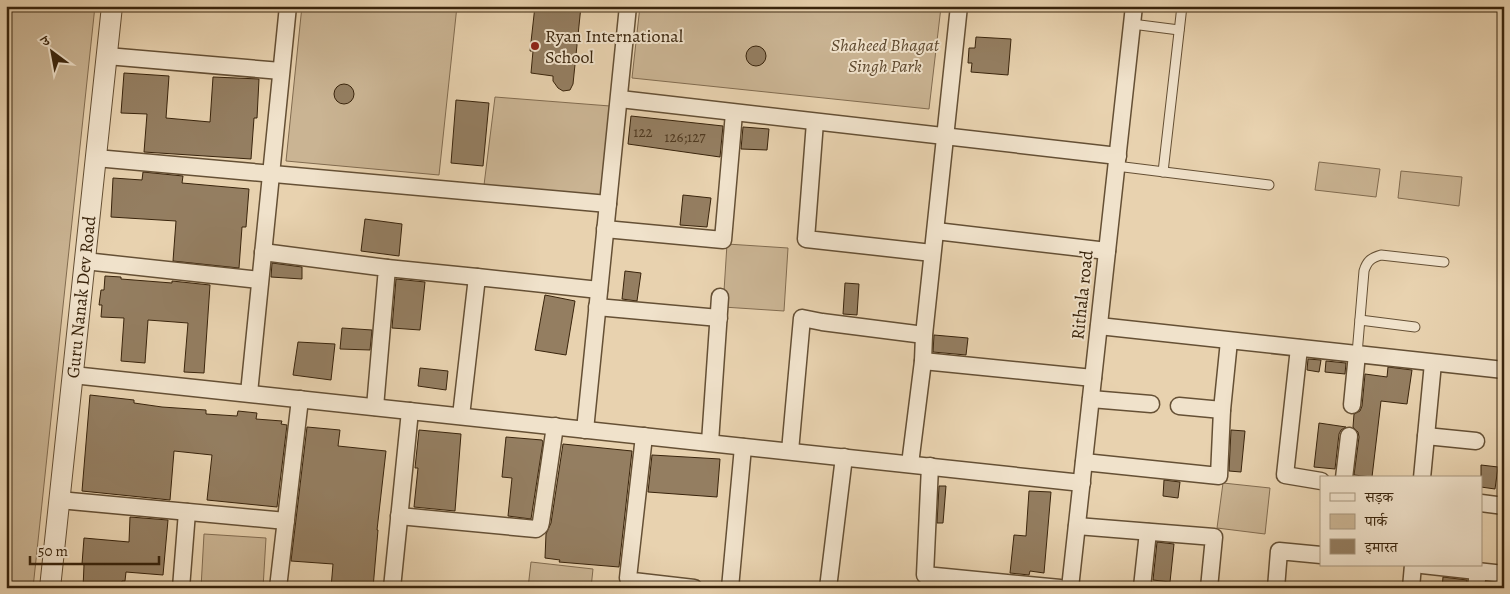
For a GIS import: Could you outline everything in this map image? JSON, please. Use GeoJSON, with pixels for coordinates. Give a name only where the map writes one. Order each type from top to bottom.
{"type":"FeatureCollection","features":[{"type":"Feature","properties":{"kind":"street","name":"Guru Nanak Dev Road"},"geometry":{"type":"LineString","coordinates":[[50,588],[112,6]]}},
{"type":"Feature","properties":{"kind":"street"},"geometry":{"type":"LineString","coordinates":[[249,393],[288,6]]}},
{"type":"Feature","properties":{"kind":"street"},"geometry":{"type":"LineString","coordinates":[[585,430],[628,6]]}},
{"type":"Feature","properties":{"kind":"street"},"geometry":{"type":"LineString","coordinates":[[910,464],[923,361],[932,253],[936,231],[959,6]]}},
{"type":"Feature","properties":{"kind":"street"},"geometry":{"type":"LineString","coordinates":[[1128,6],[1134,6]]}},
{"type":"Feature","properties":{"kind":"street","name":"Rithala road"},"geometry":{"type":"LineString","coordinates":[[1070,588],[1134,6]]}},
{"type":"Feature","properties":{"kind":"street"},"geometry":{"type":"LineString","coordinates":[[107,56],[281,71]]}},
{"type":"Feature","properties":{"kind":"street"},"geometry":{"type":"LineString","coordinates":[[620,99],[945,137],[1117,161]]}},
{"type":"Feature","properties":{"kind":"street"},"geometry":{"type":"LineString","coordinates":[[605,229],[723,240],[734,113]]}},
{"type":"Feature","properties":{"kind":"street"},"geometry":{"type":"LineString","coordinates":[[815,122],[806,239],[932,253]]}},
{"type":"Feature","properties":{"kind":"street"},"geometry":{"type":"LineString","coordinates":[[96,158],[608,204]]}},
{"type":"Feature","properties":{"kind":"street"},"geometry":{"type":"LineString","coordinates":[[936,231],[1107,251]]}},
{"type":"Feature","properties":{"kind":"street"},"geometry":{"type":"LineString","coordinates":[[263,252],[387,268],[599,290]]}},
{"type":"Feature","properties":{"kind":"street"},"geometry":{"type":"LineString","coordinates":[[85,261],[259,280]]}},
{"type":"Feature","properties":{"kind":"street"},"geometry":{"type":"LineString","coordinates":[[375,407],[387,268]]}},
{"type":"Feature","properties":{"kind":"street"},"geometry":{"type":"LineString","coordinates":[[462,416],[477,277]]}},
{"type":"Feature","properties":{"kind":"street"},"geometry":{"type":"LineString","coordinates":[[710,442],[720,297]]}},
{"type":"Feature","properties":{"kind":"street"},"geometry":{"type":"LineString","coordinates":[[597,307],[719,318]]}},
{"type":"Feature","properties":{"kind":"street"},"geometry":{"type":"LineString","coordinates":[[790,451],[802,318],[924,334]]}},
{"type":"Feature","properties":{"kind":"street"},"geometry":{"type":"LineString","coordinates":[[1099,326],[1504,370]]}},
{"type":"Feature","properties":{"kind":"street"},"geometry":{"type":"LineString","coordinates":[[1084,462],[1219,476],[1222,410],[1230,341]]}},
{"type":"Feature","properties":{"kind":"street"},"geometry":{"type":"LineString","coordinates":[[1299,348],[1285,475],[1320,481]]}},
{"type":"Feature","properties":{"kind":"street"},"geometry":{"type":"LineString","coordinates":[[1352,405],[1357,354]]}},
{"type":"Feature","properties":{"kind":"street"},"geometry":{"type":"LineString","coordinates":[[923,361],[1093,378]]}},
{"type":"Feature","properties":{"kind":"street"},"geometry":{"type":"LineString","coordinates":[[1422,476],[1433,363]]}},
{"type":"Feature","properties":{"kind":"street"},"geometry":{"type":"LineString","coordinates":[[73,375],[1082,483]]}},
{"type":"Feature","properties":{"kind":"street"},"geometry":{"type":"LineString","coordinates":[[278,588],[300,399]]}},
{"type":"Feature","properties":{"kind":"street"},"geometry":{"type":"LineString","coordinates":[[1091,399],[1150,404]]}},
{"type":"Feature","properties":{"kind":"street"},"geometry":{"type":"LineString","coordinates":[[1179,406],[1222,410]]}},
{"type":"Feature","properties":{"kind":"street"},"geometry":{"type":"LineString","coordinates":[[392,588],[410,411]]}},
{"type":"Feature","properties":{"kind":"street"},"geometry":{"type":"LineString","coordinates":[[399,516],[536,529],[542,522],[555,426]]}},
{"type":"Feature","properties":{"kind":"street"},"geometry":{"type":"LineString","coordinates":[[644,436],[628,578],[633,581],[694,588]]}},
{"type":"Feature","properties":{"kind":"street"},"geometry":{"type":"LineString","coordinates":[[1344,476],[1349,436]]}},
{"type":"Feature","properties":{"kind":"street"},"geometry":{"type":"LineString","coordinates":[[1426,436],[1476,441]]}},
{"type":"Feature","properties":{"kind":"street"},"geometry":{"type":"LineString","coordinates":[[730,588],[743,446]]}},
{"type":"Feature","properties":{"kind":"street"},"geometry":{"type":"LineString","coordinates":[[828,588],[844,457]]}},
{"type":"Feature","properties":{"kind":"street"},"geometry":{"type":"LineString","coordinates":[[930,466],[925,575],[1060,588]]}},
{"type":"Feature","properties":{"kind":"street"},"geometry":{"type":"LineString","coordinates":[[59,500],[286,521]]}},
{"type":"Feature","properties":{"kind":"street"},"geometry":{"type":"LineString","coordinates":[[1482,503],[1504,506]]}},
{"type":"Feature","properties":{"kind":"street"},"geometry":{"type":"LineString","coordinates":[[181,588],[187,512]]}},
{"type":"Feature","properties":{"kind":"street"},"geometry":{"type":"LineString","coordinates":[[1077,526],[1214,537],[1209,588]]}},
{"type":"Feature","properties":{"kind":"street"},"geometry":{"type":"LineString","coordinates":[[1142,586],[1148,532]]}},
{"type":"Feature","properties":{"kind":"street"},"geometry":{"type":"LineString","coordinates":[[1276,588],[1279,551],[1320,555]]}},
{"type":"Feature","properties":{"kind":"street"},"geometry":{"type":"LineString","coordinates":[[1411,588],[1413,566]]}},
{"type":"Feature","properties":{"kind":"street"},"geometry":{"type":"LineString","coordinates":[[1431,566],[1504,574]]}},
{"type":"Feature","properties":{"kind":"street"},"geometry":{"type":"LineString","coordinates":[[1476,588],[1478,571]]}},
{"type":"Feature","properties":{"kind":"lane"},"geometry":{"type":"LineString","coordinates":[[1163,172],[1182,6]]}},
{"type":"Feature","properties":{"kind":"lane"},"geometry":{"type":"LineString","coordinates":[[1132,24],[1180,30]]}},
{"type":"Feature","properties":{"kind":"lane"},"geometry":{"type":"LineString","coordinates":[[1117,161],[1163,172],[1270,185]]}},
{"type":"Feature","properties":{"kind":"lane"},"geometry":{"type":"LineString","coordinates":[[1357,354],[1364,271],[1367,263],[1372,258],[1381,255],[1444,262]]}},
{"type":"Feature","properties":{"kind":"lane"},"geometry":{"type":"LineString","coordinates":[[1360,320],[1414,327]]}},
{"type":"Feature","properties":{"kind":"green space"},"geometry":{"type":"Polygon","coordinates":[[[6,6],[95,6],[33,588],[6,588],[6,6]]]}},
{"type":"Feature","properties":{"kind":"green space"},"geometry":{"type":"Polygon","coordinates":[[[302,6],[457,6],[439,175],[286,161],[302,6]]]}},
{"type":"Feature","properties":{"kind":"green space","name":"Shaheed Bhagat Singh Park"},"geometry":{"type":"Polygon","coordinates":[[[640,6],[941,7],[929,109],[632,78],[640,6]]]}},
{"type":"Feature","properties":{"kind":"green space"},"geometry":{"type":"Polygon","coordinates":[[[495,97],[610,106],[604,197],[484,185],[495,97]]]}},
{"type":"Feature","properties":{"kind":"green space"},"geometry":{"type":"Polygon","coordinates":[[[1319,162],[1380,169],[1376,197],[1315,190],[1319,162]]]}},
{"type":"Feature","properties":{"kind":"green space"},"geometry":{"type":"Polygon","coordinates":[[[1401,171],[1462,177],[1459,206],[1398,198],[1401,171]]]}},
{"type":"Feature","properties":{"kind":"green space"},"geometry":{"type":"Polygon","coordinates":[[[727,244],[788,248],[784,311],[723,307],[727,244]]]}},
{"type":"Feature","properties":{"kind":"green space"},"geometry":{"type":"Polygon","coordinates":[[[1223,483],[1270,488],[1265,534],[1217,528],[1223,483]]]}},
{"type":"Feature","properties":{"kind":"green space"},"geometry":{"type":"Polygon","coordinates":[[[204,534],[266,538],[263,588],[201,588],[204,534]]]}},
{"type":"Feature","properties":{"kind":"green space"},"geometry":{"type":"Polygon","coordinates":[[[531,562],[593,569],[591,588],[528,588],[531,562]]]}},
{"type":"Feature","properties":{"kind":"building"},"geometry":{"type":"Polygon","coordinates":[[[535,6],[581,6],[573,84],[570,90],[563,91],[558,88],[553,81],[553,76],[531,73],[533,51],[530,51],[535,6]]]}},
{"type":"Feature","properties":{"kind":"building"},"geometry":{"type":"Polygon","coordinates":[[[976,37],[1011,39],[1008,75],[971,72],[972,63],[968,63],[969,48],[975,48],[976,37]]]}},
{"type":"Feature","properties":{"kind":"building"},"geometry":{"type":"Polygon","coordinates":[[[756,46],[763,49],[766,56],[763,63],[756,66],[749,63],[746,56],[749,49],[756,46]]]}},
{"type":"Feature","properties":{"kind":"building"},"geometry":{"type":"Polygon","coordinates":[[[124,73],[169,76],[166,118],[210,122],[213,77],[259,79],[257,118],[254,118],[251,159],[144,152],[147,114],[121,113],[124,73]]]}},
{"type":"Feature","properties":{"kind":"building"},"geometry":{"type":"Polygon","coordinates":[[[344,84],[351,87],[354,94],[351,101],[344,104],[337,101],[334,94],[337,87],[344,84]]]}},
{"type":"Feature","properties":{"kind":"building"},"geometry":{"type":"Polygon","coordinates":[[[456,100],[489,103],[483,166],[451,163],[456,100]]]}},
{"type":"Feature","properties":{"kind":"building"},"geometry":{"type":"Polygon","coordinates":[[[631,116],[723,126],[720,157],[628,144],[631,116]]]}},
{"type":"Feature","properties":{"kind":"building"},"geometry":{"type":"Polygon","coordinates":[[[743,127],[769,129],[767,150],[741,149],[743,127]]]}},
{"type":"Feature","properties":{"kind":"building"},"geometry":{"type":"Polygon","coordinates":[[[143,172],[183,176],[182,183],[249,189],[246,227],[242,227],[239,268],[173,261],[176,221],[111,217],[113,178],[142,180],[143,172]]]}},
{"type":"Feature","properties":{"kind":"building"},"geometry":{"type":"Polygon","coordinates":[[[683,195],[711,198],[707,227],[680,225],[683,195]]]}},
{"type":"Feature","properties":{"kind":"building"},"geometry":{"type":"Polygon","coordinates":[[[365,219],[402,224],[399,256],[361,251],[365,219]]]}},
{"type":"Feature","properties":{"kind":"building"},"geometry":{"type":"Polygon","coordinates":[[[272,263],[302,267],[302,279],[271,277],[272,263]]]}},
{"type":"Feature","properties":{"kind":"building"},"geometry":{"type":"Polygon","coordinates":[[[625,271],[641,273],[637,301],[622,299],[625,271]]]}},
{"type":"Feature","properties":{"kind":"building"},"geometry":{"type":"Polygon","coordinates":[[[105,276],[121,277],[121,279],[210,285],[204,373],[184,372],[188,323],[148,320],[145,363],[121,361],[124,318],[101,317],[102,305],[99,305],[101,290],[104,290],[105,276]]]}},
{"type":"Feature","properties":{"kind":"building"},"geometry":{"type":"Polygon","coordinates":[[[396,279],[425,282],[420,330],[392,328],[396,279]]]}},
{"type":"Feature","properties":{"kind":"building"},"geometry":{"type":"Polygon","coordinates":[[[845,283],[859,284],[857,315],[843,314],[845,283]]]}},
{"type":"Feature","properties":{"kind":"building"},"geometry":{"type":"Polygon","coordinates":[[[545,295],[575,301],[566,355],[535,350],[545,295]]]}},
{"type":"Feature","properties":{"kind":"building"},"geometry":{"type":"Polygon","coordinates":[[[342,328],[372,330],[370,350],[340,349],[342,328]]]}},
{"type":"Feature","properties":{"kind":"building"},"geometry":{"type":"Polygon","coordinates":[[[934,335],[968,338],[966,355],[933,352],[934,335]]]}},
{"type":"Feature","properties":{"kind":"building"},"geometry":{"type":"Polygon","coordinates":[[[298,342],[335,344],[331,380],[293,375],[298,342]]]}},
{"type":"Feature","properties":{"kind":"building"},"geometry":{"type":"Polygon","coordinates":[[[1308,359],[1321,360],[1319,372],[1307,370],[1308,359]]]}},
{"type":"Feature","properties":{"kind":"building"},"geometry":{"type":"Polygon","coordinates":[[[1326,361],[1346,363],[1345,374],[1325,372],[1326,361]]]}},
{"type":"Feature","properties":{"kind":"building"},"geometry":{"type":"Polygon","coordinates":[[[1388,367],[1412,370],[1407,404],[1381,401],[1372,476],[1354,475],[1359,437],[1358,432],[1353,427],[1354,414],[1360,411],[1362,406],[1365,374],[1387,377],[1388,367]]]}},
{"type":"Feature","properties":{"kind":"building"},"geometry":{"type":"Polygon","coordinates":[[[420,368],[448,371],[446,390],[418,386],[420,368]]]}},
{"type":"Feature","properties":{"kind":"building"},"geometry":{"type":"Polygon","coordinates":[[[90,395],[134,400],[134,403],[162,407],[206,410],[206,414],[237,416],[238,411],[257,413],[256,419],[282,421],[281,424],[287,425],[277,507],[207,500],[212,455],[174,451],[170,500],[82,491],[90,395]]]}},
{"type":"Feature","properties":{"kind":"building"},"geometry":{"type":"Polygon","coordinates":[[[1319,423],[1346,427],[1339,434],[1335,469],[1314,467],[1319,423]]]}},
{"type":"Feature","properties":{"kind":"building"},"geometry":{"type":"Polygon","coordinates":[[[307,427],[340,430],[338,446],[386,451],[373,588],[331,588],[333,564],[291,561],[307,427]]]}},
{"type":"Feature","properties":{"kind":"building"},"geometry":{"type":"Polygon","coordinates":[[[419,430],[461,434],[455,511],[414,507],[418,468],[415,468],[419,430]]]}},
{"type":"Feature","properties":{"kind":"building"},"geometry":{"type":"Polygon","coordinates":[[[1231,430],[1245,431],[1241,472],[1229,471],[1231,430]]]}},
{"type":"Feature","properties":{"kind":"building"},"geometry":{"type":"Polygon","coordinates":[[[506,437],[542,440],[543,442],[531,519],[508,516],[512,478],[502,477],[506,437]]]}},
{"type":"Feature","properties":{"kind":"building"},"geometry":{"type":"Polygon","coordinates":[[[563,444],[632,451],[619,567],[559,562],[560,560],[545,558],[546,534],[551,523],[563,444]]]}},
{"type":"Feature","properties":{"kind":"building"},"geometry":{"type":"Polygon","coordinates":[[[652,455],[720,459],[717,497],[648,492],[652,455]]]}},
{"type":"Feature","properties":{"kind":"building"},"geometry":{"type":"Polygon","coordinates":[[[1481,465],[1498,467],[1495,489],[1482,487],[1481,465]]]}},
{"type":"Feature","properties":{"kind":"building"},"geometry":{"type":"Polygon","coordinates":[[[1164,480],[1180,482],[1178,498],[1163,496],[1164,480]]]}},
{"type":"Feature","properties":{"kind":"building"},"geometry":{"type":"Polygon","coordinates":[[[939,486],[946,486],[943,523],[937,523],[939,486]]]}},
{"type":"Feature","properties":{"kind":"building"},"geometry":{"type":"Polygon","coordinates":[[[1029,491],[1051,492],[1044,573],[1030,571],[1029,575],[1010,573],[1014,535],[1026,536],[1029,491]]]}},
{"type":"Feature","properties":{"kind":"building"},"geometry":{"type":"Polygon","coordinates":[[[130,517],[168,520],[163,575],[126,572],[125,581],[122,581],[121,588],[83,588],[84,538],[129,542],[130,517]]]}},
{"type":"Feature","properties":{"kind":"building"},"geometry":{"type":"Polygon","coordinates":[[[1157,542],[1174,544],[1170,582],[1153,580],[1157,542]]]}},
{"type":"Feature","properties":{"kind":"building"},"geometry":{"type":"Polygon","coordinates":[[[1443,577],[1467,580],[1466,588],[1442,588],[1443,577]]]}},
{"type":"Feature","properties":{"kind":"place","name":"Ryan International School"},"geometry":{"type":"Point","coordinates":[535,46]}}]}
